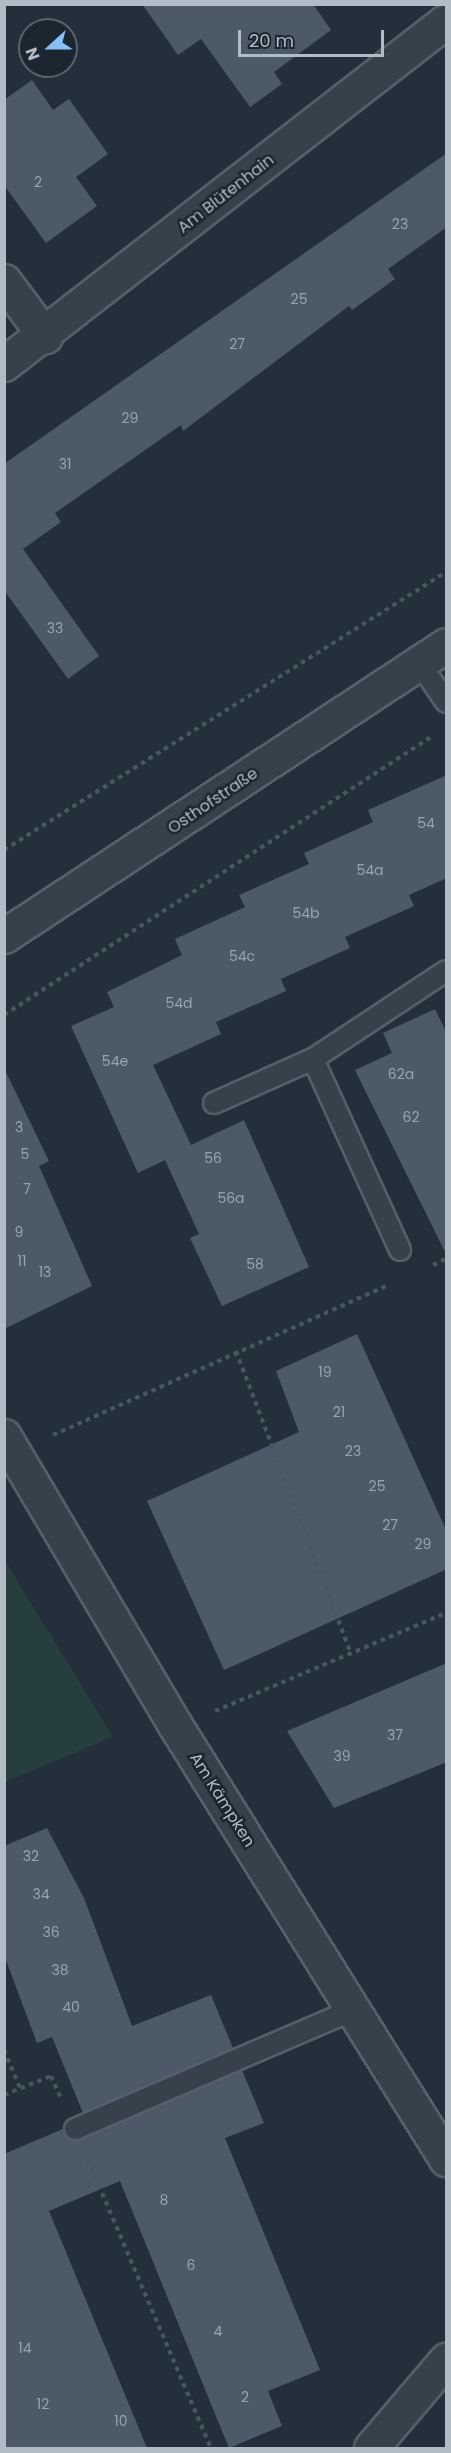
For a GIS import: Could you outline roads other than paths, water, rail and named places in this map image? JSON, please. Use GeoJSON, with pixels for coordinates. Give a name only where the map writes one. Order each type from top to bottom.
{"type":"FeatureCollection","features":[{"type":"Feature","properties":{"kind":"street","name":"Am Blütenhain"},"geometry":{"type":"LineString","coordinates":[[4,364],[45,336],[447,21]]}},
{"type":"Feature","properties":{"kind":"street"},"geometry":{"type":"LineString","coordinates":[[4,281],[45,336]]}},
{"type":"Feature","properties":{"kind":"street","name":"Osthofstraße"},"geometry":{"type":"LineString","coordinates":[[4,936],[447,645]]}},
{"type":"Feature","properties":{"kind":"street","name":"Am Kämpken"},"geometry":{"type":"LineString","coordinates":[[10,1446],[175,1725],[447,2159]]}},
{"type":"Feature","properties":{"kind":"street"},"geometry":{"type":"LineString","coordinates":[[371,2448],[447,2360]]}},
{"type":"Feature","properties":{"kind":"lane"},"geometry":{"type":"LineString","coordinates":[[420,664],[447,702]]}},
{"type":"Feature","properties":{"kind":"lane"},"geometry":{"type":"LineString","coordinates":[[214,1103],[313,1059],[447,971]]}},
{"type":"Feature","properties":{"kind":"lane"},"geometry":{"type":"LineString","coordinates":[[313,1059],[400,1250]]}},
{"type":"Feature","properties":{"kind":"lane"},"geometry":{"type":"LineString","coordinates":[[75,2129],[352,2010]]}}]}
